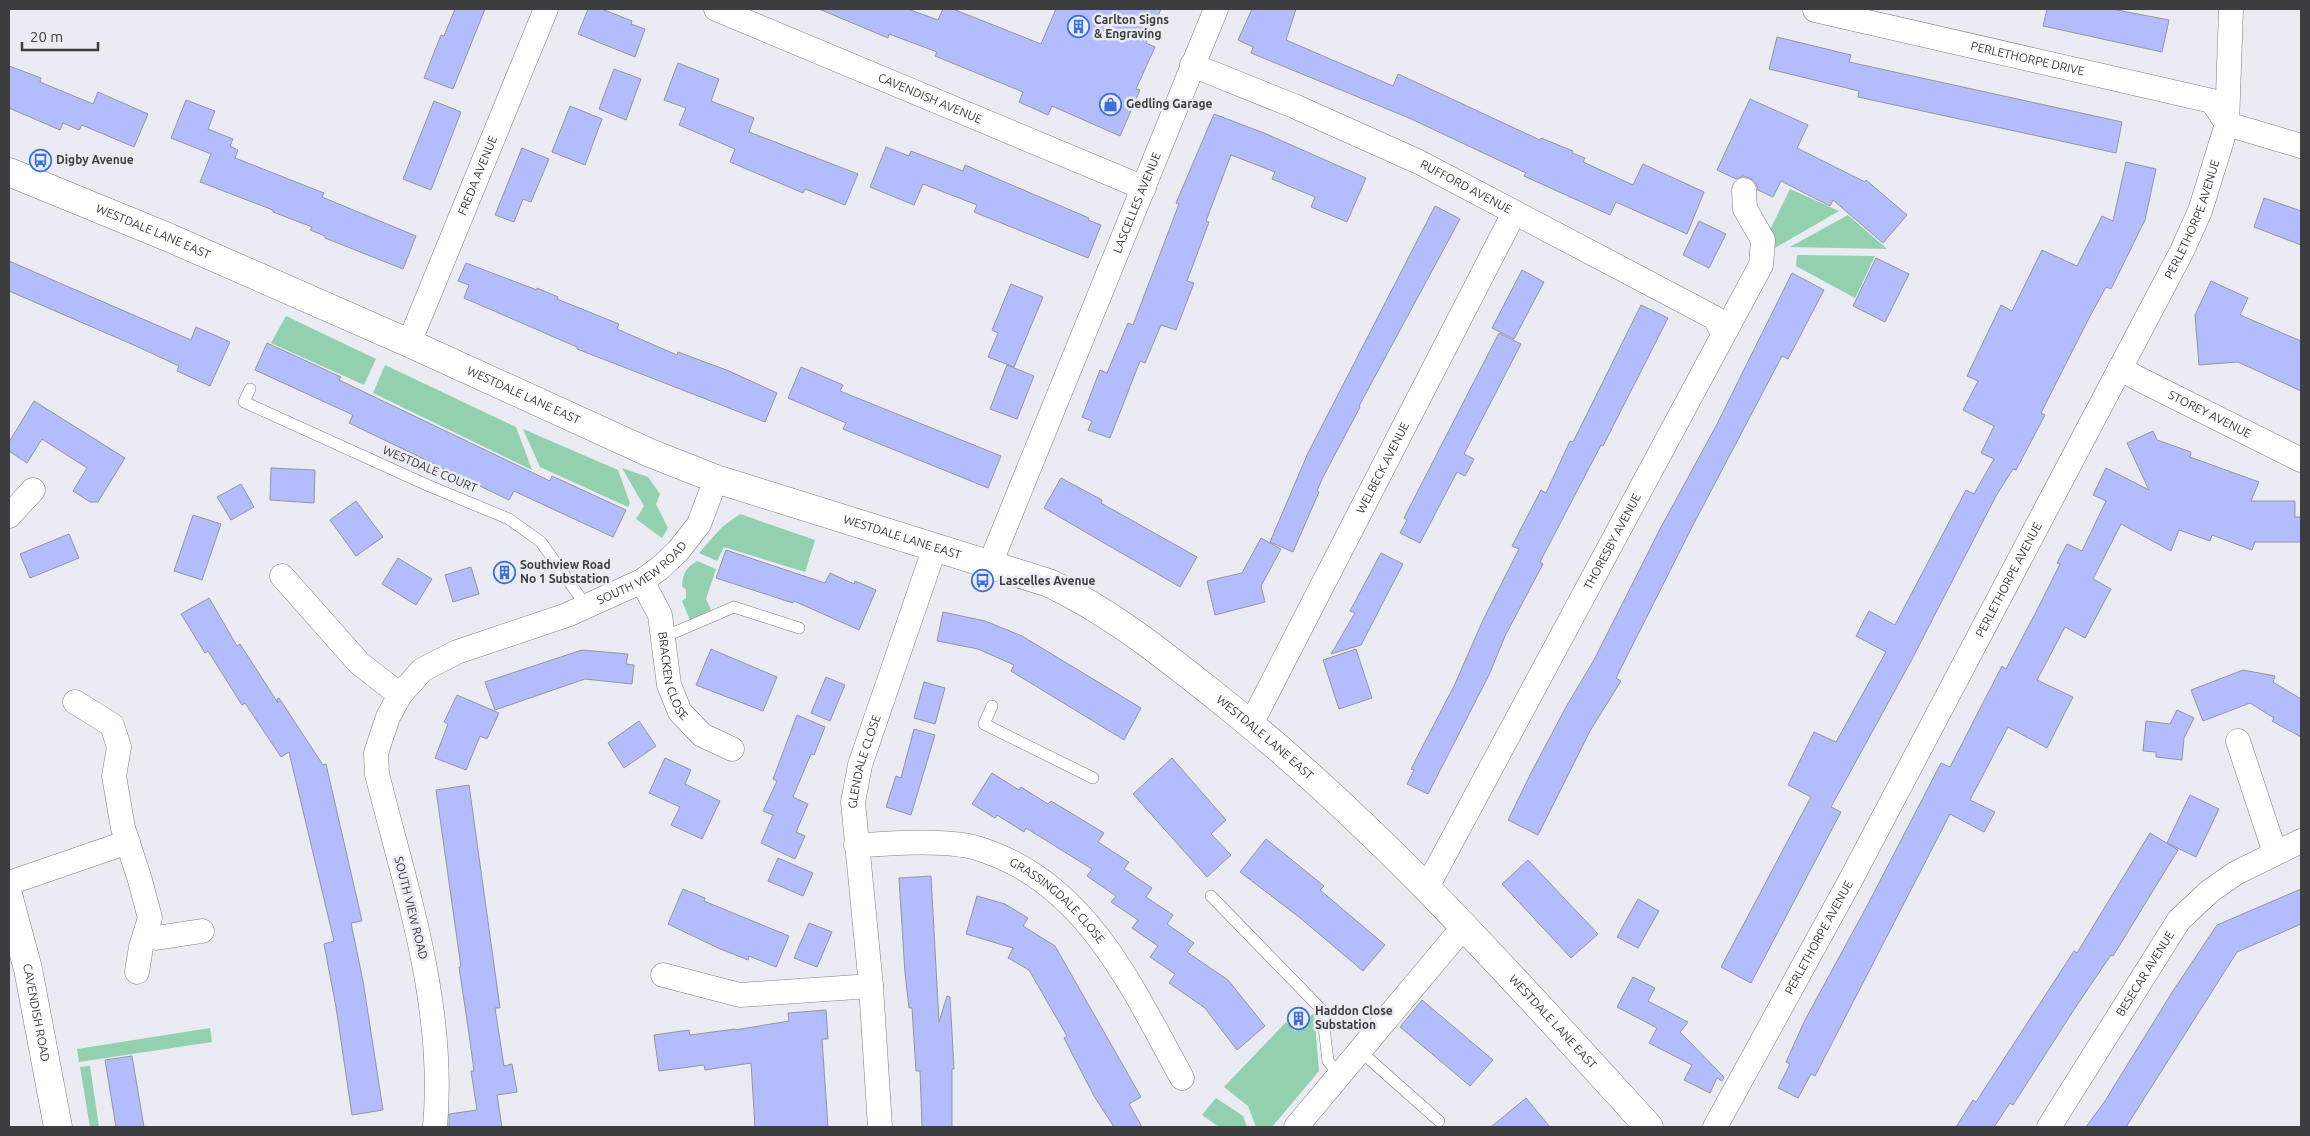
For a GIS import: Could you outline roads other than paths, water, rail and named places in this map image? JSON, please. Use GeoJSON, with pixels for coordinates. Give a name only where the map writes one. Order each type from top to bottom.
{"type":"FeatureCollection","features":[{"type":"Feature","properties":{"kind":"street","name":"FREDA AVENUE"},"geometry":{"type":"LineString","coordinates":[[409,343],[546,9]]}},
{"type":"Feature","properties":{"kind":"street","name":"CAVENDISH AVENUE"},"geometry":{"type":"LineString","coordinates":[[716,9],[1144,188]]}},
{"type":"Feature","properties":{"kind":"street","name":"LASCELLES AVENUE"},"geometry":{"type":"LineString","coordinates":[[990,564],[1216,9]]}},
{"type":"Feature","properties":{"kind":"street","name":"PERLETHORPE AVENUE"},"geometry":{"type":"LineString","coordinates":[[1715,1127],[1864,855],[2182,251],[2196,219],[2227,124],[2231,9]]}},
{"type":"Feature","properties":{"kind":"street","name":"PERLETHORPE DRIVE"},"geometry":{"type":"LineString","coordinates":[[1816,10],[2212,101],[2227,124]]}},
{"type":"Feature","properties":{"kind":"street","name":"RUFFORD AVENUE"},"geometry":{"type":"LineString","coordinates":[[1192,65],[1294,106],[1419,162],[1514,214],[1715,318],[1723,334]]}},
{"type":"Feature","properties":{"kind":"street"},"geometry":{"type":"LineString","coordinates":[[2227,124],[2301,146]]}},
{"type":"Feature","properties":{"kind":"street","name":"WESTDALE LANE EAST"},"geometry":{"type":"LineString","coordinates":[[9,172],[170,238],[409,343],[650,454],[716,479],[1049,583],[1080,597],[1171,661],[1301,766],[1465,925],[1649,1127]]}},
{"type":"Feature","properties":{"kind":"street","name":"THORESBY AVENUE"},"geometry":{"type":"LineString","coordinates":[[1427,887],[1760,265],[1763,255],[1763,240],[1745,209],[1744,190]]}},
{"type":"Feature","properties":{"kind":"street","name":"WELBECK AVENUE"},"geometry":{"type":"LineString","coordinates":[[1251,724],[1514,214]]}},
{"type":"Feature","properties":{"kind":"street","name":"STOREY AVENUE"},"geometry":{"type":"LineString","coordinates":[[2120,368],[2301,460]]}},
{"type":"Feature","properties":{"kind":"street","name":"SOUTH VIEW ROAD"},"geometry":{"type":"LineString","coordinates":[[435,1127],[439,1088],[434,1024],[427,972],[377,774],[376,753],[388,717],[400,695],[422,670],[457,652],[587,607],[642,581],[678,551],[699,524],[716,479]]}},
{"type":"Feature","properties":{"kind":"street"},"geometry":{"type":"LineString","coordinates":[[9,516],[33,490]]}},
{"type":"Feature","properties":{"kind":"street","name":"GLENDALE CLOSE"},"geometry":{"type":"LineString","coordinates":[[880,1127],[871,986],[853,802],[860,765],[935,548]]}},
{"type":"Feature","properties":{"kind":"street"},"geometry":{"type":"LineString","coordinates":[[282,576],[359,663],[400,695]]}},
{"type":"Feature","properties":{"kind":"street","name":"BRACKEN CLOSE"},"geometry":{"type":"LineString","coordinates":[[642,581],[660,615],[664,637],[664,659],[669,685],[680,712],[702,735],[732,749]]}},
{"type":"Feature","properties":{"kind":"street"},"geometry":{"type":"LineString","coordinates":[[75,702],[112,725],[119,747],[114,776],[128,842],[150,918],[137,972]]}},
{"type":"Feature","properties":{"kind":"street"},"geometry":{"type":"LineString","coordinates":[[2238,741],[2274,853]]}},
{"type":"Feature","properties":{"kind":"street","name":"BESECAR AVENUE"},"geometry":{"type":"LineString","coordinates":[[2049,1127],[2179,920],[2216,886],[2236,872],[2301,841]]}},
{"type":"Feature","properties":{"kind":"street"},"geometry":{"type":"LineString","coordinates":[[9,883],[128,842]]}},
{"type":"Feature","properties":{"kind":"street","name":"GRASSINGDALE CLOSE"},"geometry":{"type":"LineString","coordinates":[[856,845],[926,843],[963,845],[1019,865],[1053,889],[1081,914],[1118,964],[1182,1078]]}},
{"type":"Feature","properties":{"kind":"street","name":"CAVENDISH ROAD"},"geometry":{"type":"LineString","coordinates":[[9,898],[28,969],[58,1127]]}},
{"type":"Feature","properties":{"kind":"street"},"geometry":{"type":"LineString","coordinates":[[1296,1127],[1465,925]]}},
{"type":"Feature","properties":{"kind":"street"},"geometry":{"type":"LineString","coordinates":[[145,935],[156,938],[202,931]]}},
{"type":"Feature","properties":{"kind":"street"},"geometry":{"type":"LineString","coordinates":[[662,975],[740,995],[871,986]]}},
{"type":"Feature","properties":{"kind":"lane","name":"WESTDALE COURT"},"geometry":{"type":"LineString","coordinates":[[250,389],[244,402],[427,485],[509,519],[541,542],[587,607]]}},
{"type":"Feature","properties":{"kind":"lane"},"geometry":{"type":"LineString","coordinates":[[664,637],[734,607],[800,628]]}},
{"type":"Feature","properties":{"kind":"lane"},"geometry":{"type":"LineString","coordinates":[[992,706],[984,724],[1093,778]]}},
{"type":"Feature","properties":{"kind":"lane"},"geometry":{"type":"LineString","coordinates":[[1211,896],[1322,1010],[1328,1061],[1339,1074]]}},
{"type":"Feature","properties":{"kind":"lane"},"geometry":{"type":"LineString","coordinates":[[1359,1050],[1439,1120]]}},
{"type":"Feature","properties":{"kind":"place","name":"Carlton Signs & Engraving"},"geometry":{"type":"Point","coordinates":[1078,27]}},
{"type":"Feature","properties":{"kind":"place","name":"Gedling Garage"},"geometry":{"type":"Point","coordinates":[1110,104]}},
{"type":"Feature","properties":{"kind":"place","name":"Digby Avenue"},"geometry":{"type":"Point","coordinates":[40,160]}},
{"type":"Feature","properties":{"kind":"place","name":"Southview Road No 1 Substation"},"geometry":{"type":"Point","coordinates":[504,572]}},
{"type":"Feature","properties":{"kind":"place","name":"Lascelles Avenue"},"geometry":{"type":"Point","coordinates":[983,581]}},
{"type":"Feature","properties":{"kind":"place","name":"Haddon Close Substation"},"geometry":{"type":"Point","coordinates":[1299,1018]}}]}
